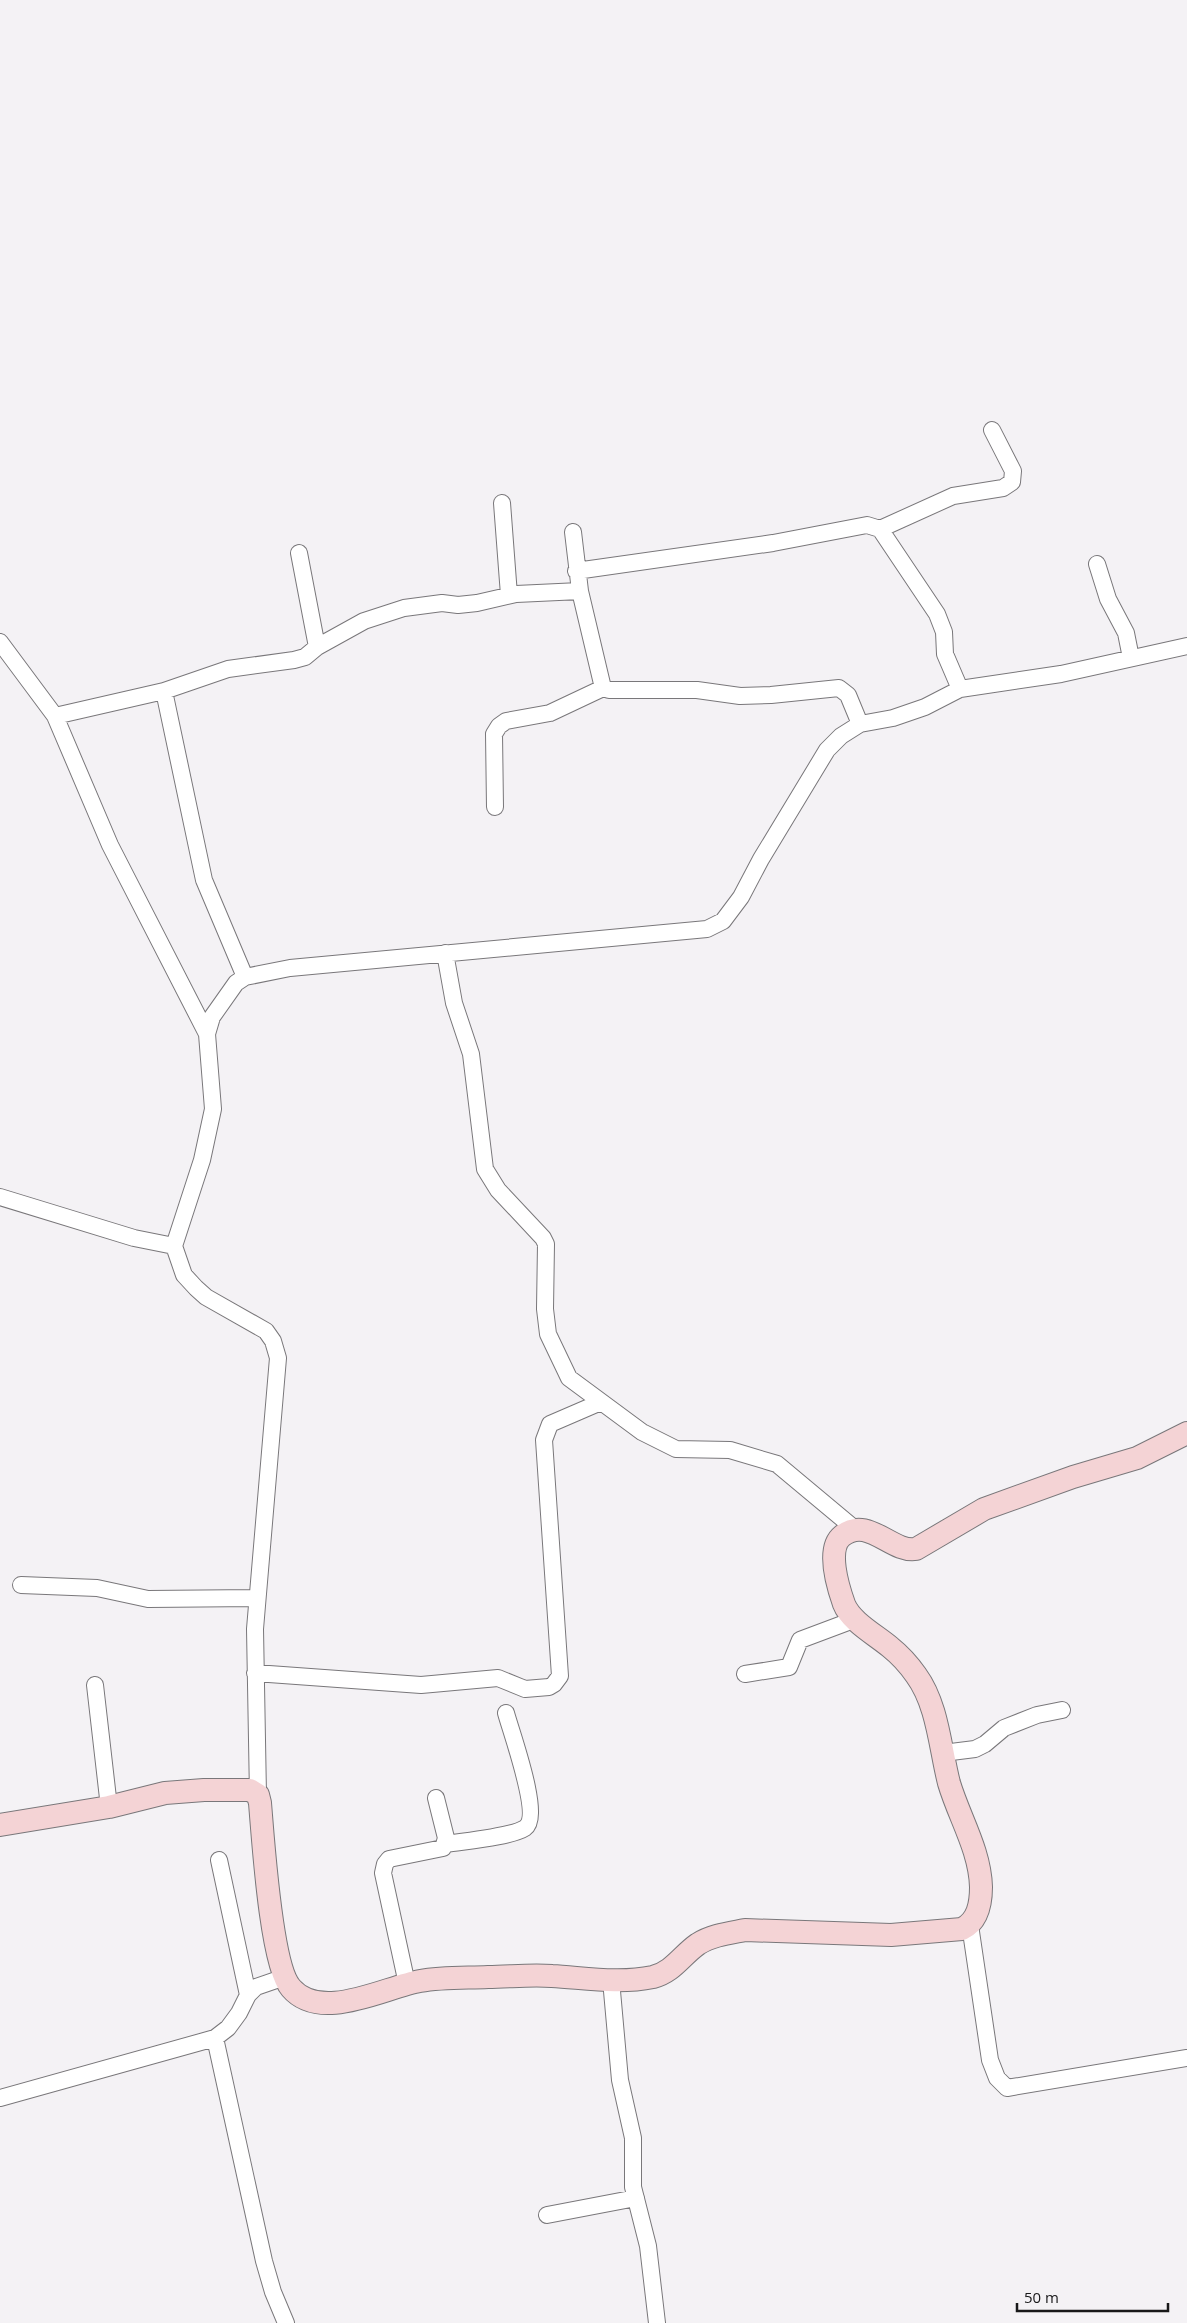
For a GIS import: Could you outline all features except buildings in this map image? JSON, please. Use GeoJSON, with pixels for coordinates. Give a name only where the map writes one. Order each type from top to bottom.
{"type":"FeatureCollection","features":[{"type":"Feature","properties":{"kind":"street"},"geometry":{"type":"LineString","coordinates":[[880,529],[952,496],[1003,488],[1012,482],[1013,471],[992,430]]}},
{"type":"Feature","properties":{"kind":"street"},"geometry":{"type":"LineString","coordinates":[[502,503],[508,595]]}},
{"type":"Feature","properties":{"kind":"street"},"geometry":{"type":"LineString","coordinates":[[576,571],[773,543],[867,525],[880,529],[937,614],[944,632],[945,654],[960,689]]}},
{"type":"Feature","properties":{"kind":"street"},"geometry":{"type":"LineString","coordinates":[[573,532],[576,571],[603,688]]}},
{"type":"Feature","properties":{"kind":"street"},"geometry":{"type":"LineString","coordinates":[[299,553],[317,647]]}},
{"type":"Feature","properties":{"kind":"street"},"geometry":{"type":"LineString","coordinates":[[1097,564],[1108,599],[1126,633],[1131,658]]}},
{"type":"Feature","properties":{"kind":"street"},"geometry":{"type":"LineString","coordinates":[[55,716],[164,692],[228,669],[306,657],[317,647],[364,620],[385,613],[442,603],[458,605],[477,603],[508,595],[580,590]]}},
{"type":"Feature","properties":{"kind":"street"},"geometry":{"type":"LineString","coordinates":[[0,642],[55,716],[110,845],[207,1034]]}},
{"type":"Feature","properties":{"kind":"street"},"geometry":{"type":"LineString","coordinates":[[856,1530],[843,1536],[835,1546],[833,1556],[844,1604],[856,1619],[891,1648],[917,1676],[928,1698],[950,1783],[972,1844],[978,1870],[981,1887],[978,1908],[976,1918],[970,1925],[957,1930],[891,1935],[745,1930],[721,1934],[699,1944],[673,1968],[656,1976],[631,1981],[549,1975],[442,1978],[407,1984],[355,2000],[326,2003],[298,1994],[291,1988],[285,1978],[280,1964],[258,1795],[255,1629],[278,1358],[273,1341],[266,1332],[206,1297],[196,1288],[184,1275],[174,1246],[202,1160],[213,1108],[207,1034],[212,1017],[236,983],[245,977],[290,968],[685,933],[707,929],[723,921],[741,897],[761,859],[826,750],[840,736],[860,724],[894,718],[925,707],[960,689],[1061,674],[1187,646]]}},
{"type":"Feature","properties":{"kind":"street"},"geometry":{"type":"LineString","coordinates":[[495,807],[494,734],[499,726],[506,722],[550,713],[603,688],[609,690],[697,690],[740,696],[771,695],[839,688],[848,695],[860,724]]}},
{"type":"Feature","properties":{"kind":"street"},"geometry":{"type":"LineString","coordinates":[[164,692],[204,880],[245,977]]}},
{"type":"Feature","properties":{"kind":"street"},"geometry":{"type":"LineString","coordinates":[[445,953],[454,1003],[471,1054],[485,1169],[498,1190],[543,1238],[546,1244],[544,1310],[548,1334],[568,1378],[642,1432],[676,1449],[730,1450],[777,1464],[856,1530],[880,1536],[898,1547],[908,1550],[916,1549],[984,1509],[1073,1477],[1137,1458],[1187,1433]]}},
{"type":"Feature","properties":{"kind":"street"},"geometry":{"type":"LineString","coordinates":[[0,1197],[134,1238],[174,1246]]}},
{"type":"Feature","properties":{"kind":"street"},"geometry":{"type":"LineString","coordinates":[[255,1674],[422,1685],[481,1678],[498,1678],[525,1688],[549,1687],[554,1684],[560,1676],[544,1440],[550,1424],[601,1402]]}},
{"type":"Feature","properties":{"kind":"street"},"geometry":{"type":"LineString","coordinates":[[21,1585],[97,1588],[148,1599],[257,1598]]}},
{"type":"Feature","properties":{"kind":"street"},"geometry":{"type":"LineString","coordinates":[[745,1674],[789,1667],[800,1640],[856,1619]]}},
{"type":"Feature","properties":{"kind":"street"},"geometry":{"type":"LineString","coordinates":[[96,1686],[109,1807]]}},
{"type":"Feature","properties":{"kind":"street"},"geometry":{"type":"LineString","coordinates":[[943,1753],[975,1749],[985,1744],[1004,1728],[1037,1715],[1062,1710]]}},
{"type":"Feature","properties":{"kind":"street"},"geometry":{"type":"LineString","coordinates":[[407,1984],[383,1873],[385,1864],[389,1859],[442,1848],[446,1844],[512,1833],[526,1827],[529,1821],[530,1796],[506,1713]]}},
{"type":"Feature","properties":{"kind":"street"},"geometry":{"type":"LineString","coordinates":[[0,1825],[109,1807],[165,1793],[204,1790],[250,1790],[258,1795]]}},
{"type":"Feature","properties":{"kind":"street"},"geometry":{"type":"LineString","coordinates":[[436,1798],[446,1844]]}},
{"type":"Feature","properties":{"kind":"street"},"geometry":{"type":"LineString","coordinates":[[219,1860],[248,1995]]}},
{"type":"Feature","properties":{"kind":"street"},"geometry":{"type":"LineString","coordinates":[[970,1925],[990,2060],[1002,2086],[1007,2088],[1187,2058]]}},
{"type":"Feature","properties":{"kind":"street"},"geometry":{"type":"LineString","coordinates":[[0,2098],[215,2038],[228,2028],[239,2013],[248,1995],[256,1986],[285,1978]]}},
{"type":"Feature","properties":{"kind":"street"},"geometry":{"type":"LineString","coordinates":[[610,1980],[620,2080],[633,2138],[633,2187],[648,2246],[658,2323]]}},
{"type":"Feature","properties":{"kind":"street"},"geometry":{"type":"LineString","coordinates":[[215,2038],[264,2260],[273,2292],[286,2323]]}},
{"type":"Feature","properties":{"kind":"street"},"geometry":{"type":"LineString","coordinates":[[547,2215],[636,2198]]}}]}
